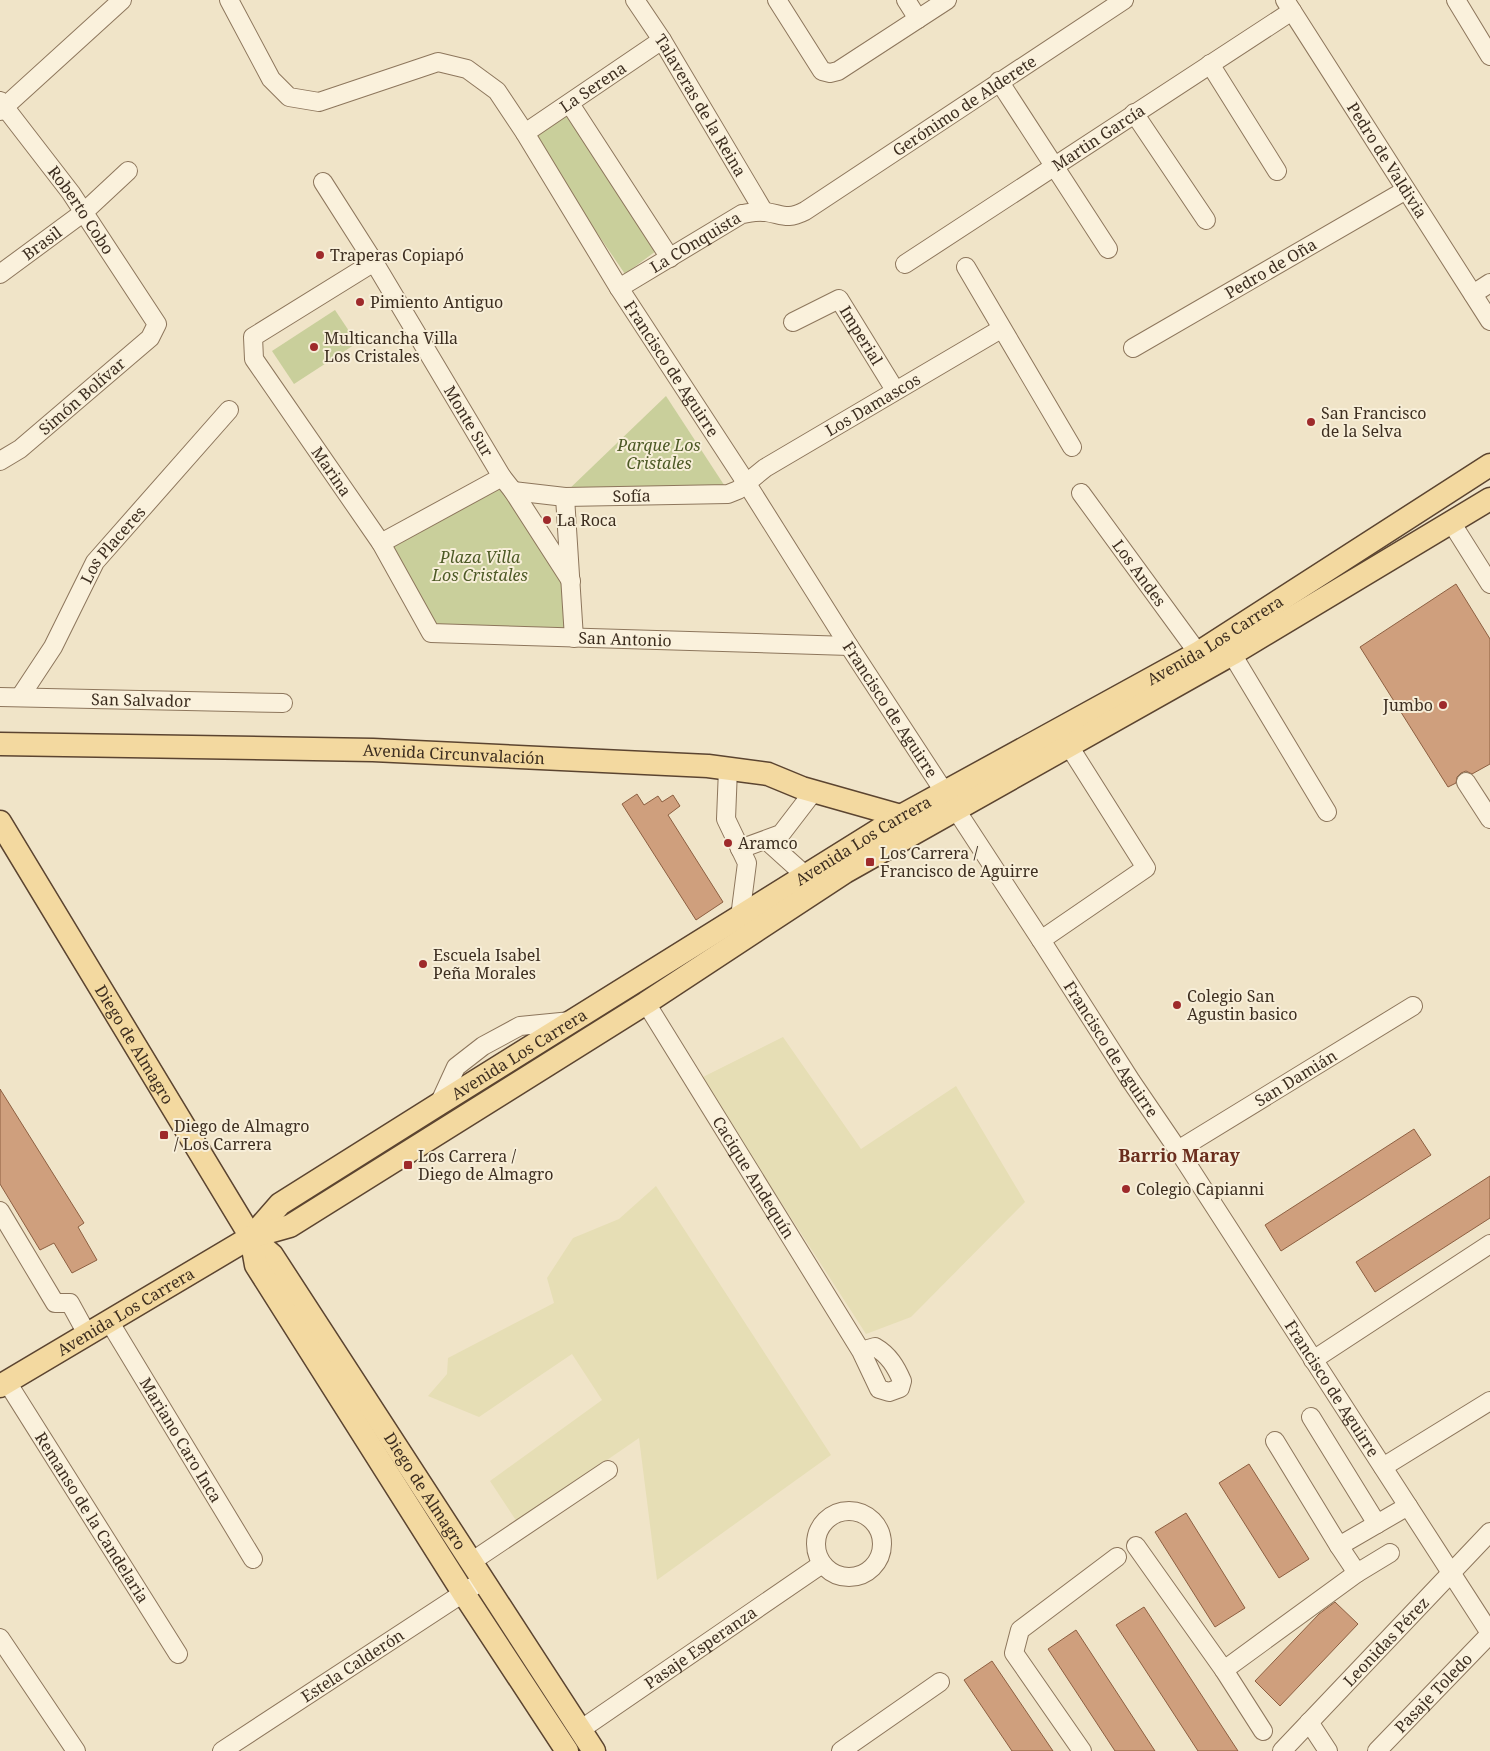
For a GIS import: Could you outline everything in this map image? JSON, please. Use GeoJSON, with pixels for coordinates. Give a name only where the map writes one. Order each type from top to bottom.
{"type":"FeatureCollection","features":[{"type":"Feature","properties":{"kind":"main road","name":"Avenida Los Carrera"},"geometry":{"type":"LineString","coordinates":[[3,1384],[251,1236],[290,1226],[646,1003],[950,801],[1198,653],[1490,465]]}},
{"type":"Feature","properties":{"kind":"main road","name":"Avenida Los Carrera"},"geometry":{"type":"LineString","coordinates":[[251,1236],[280,1204],[901,816],[950,801],[1068,746],[1232,654],[1490,499]]}},
{"type":"Feature","properties":{"kind":"main road","name":"Avenida Circunvalación"},"geometry":{"type":"LineString","coordinates":[[0,744],[373,750],[708,766],[768,774],[814,791],[901,816]]}},
{"type":"Feature","properties":{"kind":"main road","name":"Diego de Almagro"},"geometry":{"type":"LineString","coordinates":[[0,822],[251,1236],[272,1255],[594,1751]]}},
{"type":"Feature","properties":{"kind":"main road","name":"Diego de Almagro"},"geometry":{"type":"LineString","coordinates":[[0,843],[33,878]]}},
{"type":"Feature","properties":{"kind":"main road","name":"Diego de Almagro"},"geometry":{"type":"LineString","coordinates":[[251,1236],[256,1264],[464,1594],[567,1751]]}},
{"type":"Feature","properties":{"kind":"street"},"geometry":{"type":"LineString","coordinates":[[2,106],[122,0]]}},
{"type":"Feature","properties":{"kind":"street","name":"Francisco de Aguirre"},"geometry":{"type":"LineString","coordinates":[[229,0],[271,79],[289,97],[319,102],[438,62],[467,69],[497,91],[525,133],[619,288],[747,484],[849,646],[1131,1081],[1178,1150],[1490,1634]]}},
{"type":"Feature","properties":{"kind":"street","name":"Talaveras de la Reina"},"geometry":{"type":"LineString","coordinates":[[635,0],[662,40],[764,212]]}},
{"type":"Feature","properties":{"kind":"street"},"geometry":{"type":"LineString","coordinates":[[777,0],[822,71],[830,74],[838,71],[947,0]]}},
{"type":"Feature","properties":{"kind":"street"},"geometry":{"type":"LineString","coordinates":[[906,0],[918,19]]}},
{"type":"Feature","properties":{"kind":"street","name":"Gerónimo de Alderete"},"geometry":{"type":"LineString","coordinates":[[805,211],[1124,0]]}},
{"type":"Feature","properties":{"kind":"street"},"geometry":{"type":"LineString","coordinates":[[1456,0],[1490,56]]}},
{"type":"Feature","properties":{"kind":"street","name":"Martin García"},"geometry":{"type":"LineString","coordinates":[[905,264],[1210,64],[1289,5]]}},
{"type":"Feature","properties":{"kind":"street","name":"Pedro de Valdivia"},"geometry":{"type":"LineString","coordinates":[[1289,5],[1490,321]]}},
{"type":"Feature","properties":{"kind":"street","name":"La Serena"},"geometry":{"type":"LineString","coordinates":[[525,133],[662,40]]}},
{"type":"Feature","properties":{"kind":"street"},"geometry":{"type":"LineString","coordinates":[[1210,64],[1277,171]]}},
{"type":"Feature","properties":{"kind":"street"},"geometry":{"type":"LineString","coordinates":[[999,81],[1108,248]]}},
{"type":"Feature","properties":{"kind":"street"},"geometry":{"type":"LineString","coordinates":[[570,104],[670,258]]}},
{"type":"Feature","properties":{"kind":"street","name":"Roberto Cobo"},"geometry":{"type":"LineString","coordinates":[[2,106],[71,193],[157,324]]}},
{"type":"Feature","properties":{"kind":"street"},"geometry":{"type":"LineString","coordinates":[[1134,113],[1206,220]]}},
{"type":"Feature","properties":{"kind":"street","name":"Brasil"},"geometry":{"type":"LineString","coordinates":[[0,274],[84,212],[128,171]]}},
{"type":"Feature","properties":{"kind":"street","name":"Monte Sur"},"geometry":{"type":"LineString","coordinates":[[322,182],[374,262],[507,484],[571,581]]}},
{"type":"Feature","properties":{"kind":"street","name":"Pedro de Oña"},"geometry":{"type":"LineString","coordinates":[[1134,348],[1406,190]]}},
{"type":"Feature","properties":{"kind":"street","name":"La COnquista"},"geometry":{"type":"LineString","coordinates":[[619,288],[742,214],[764,212],[794,216],[805,211]]}},
{"type":"Feature","properties":{"kind":"street","name":"Marina"},"geometry":{"type":"LineString","coordinates":[[374,262],[253,337],[254,358],[381,543],[415,606]]}},
{"type":"Feature","properties":{"kind":"street"},"geometry":{"type":"LineString","coordinates":[[966,266],[1001,329],[1072,447]]}},
{"type":"Feature","properties":{"kind":"street"},"geometry":{"type":"LineString","coordinates":[[1473,294],[1490,283]]}},
{"type":"Feature","properties":{"kind":"street","name":"Imperial"},"geometry":{"type":"LineString","coordinates":[[793,322],[839,299],[895,390]]}},
{"type":"Feature","properties":{"kind":"street","name":"Simón Bolívar"},"geometry":{"type":"LineString","coordinates":[[0,461],[20,450],[150,338],[157,324]]}},
{"type":"Feature","properties":{"kind":"street","name":"Los Damascos"},"geometry":{"type":"LineString","coordinates":[[747,484],[765,468],[1001,329]]}},
{"type":"Feature","properties":{"kind":"street","name":"Los Placeres"},"geometry":{"type":"LineString","coordinates":[[20,697],[53,647],[95,562],[228,410]]}},
{"type":"Feature","properties":{"kind":"street"},"geometry":{"type":"LineString","coordinates":[[381,543],[507,484]]}},
{"type":"Feature","properties":{"kind":"street","name":"Sofía"},"geometry":{"type":"LineString","coordinates":[[507,484],[565,496],[728,494],[747,484]]}},
{"type":"Feature","properties":{"kind":"street","name":"Los Andes"},"geometry":{"type":"LineString","coordinates":[[1081,493],[1198,653]]}},
{"type":"Feature","properties":{"kind":"street"},"geometry":{"type":"LineString","coordinates":[[565,496],[574,638]]}},
{"type":"Feature","properties":{"kind":"street"},"geometry":{"type":"LineString","coordinates":[[1451,522],[1490,584]]}},
{"type":"Feature","properties":{"kind":"street","name":"San Antonio"},"geometry":{"type":"LineString","coordinates":[[415,606],[431,632],[849,646]]}},
{"type":"Feature","properties":{"kind":"street"},"geometry":{"type":"LineString","coordinates":[[1232,654],[1327,812]]}},
{"type":"Feature","properties":{"kind":"street","name":"San Salvador"},"geometry":{"type":"LineString","coordinates":[[0,698],[283,703]]}},
{"type":"Feature","properties":{"kind":"street"},"geometry":{"type":"LineString","coordinates":[[1041,940],[1146,868],[1068,746]]}},
{"type":"Feature","properties":{"kind":"street"},"geometry":{"type":"LineString","coordinates":[[728,769],[726,819],[747,862],[740,917]]}},
{"type":"Feature","properties":{"kind":"street"},"geometry":{"type":"LineString","coordinates":[[1466,782],[1490,819]]}},
{"type":"Feature","properties":{"kind":"street"},"geometry":{"type":"LineString","coordinates":[[740,849],[780,834],[814,791]]}},
{"type":"Feature","properties":{"kind":"street"},"geometry":{"type":"LineString","coordinates":[[766,840],[806,876]]}},
{"type":"Feature","properties":{"kind":"street","name":"Cacique Andequín"},"geometry":{"type":"LineString","coordinates":[[646,1003],[861,1351]]}},
{"type":"Feature","properties":{"kind":"street","name":"San Damián"},"geometry":{"type":"LineString","coordinates":[[1178,1150],[1413,1006]]}},
{"type":"Feature","properties":{"kind":"street"},"geometry":{"type":"LineString","coordinates":[[0,1211],[54,1302],[70,1303],[87,1334]]}},
{"type":"Feature","properties":{"kind":"street"},"geometry":{"type":"LineString","coordinates":[[1314,1360],[1490,1244]]}},
{"type":"Feature","properties":{"kind":"street","name":"Mariano Caro Inca"},"geometry":{"type":"LineString","coordinates":[[109,1320],[253,1559]]}},
{"type":"Feature","properties":{"kind":"street","name":"Remanso de la Candelaria"},"geometry":{"type":"LineString","coordinates":[[3,1384],[178,1654]]}},
{"type":"Feature","properties":{"kind":"street"},"geometry":{"type":"LineString","coordinates":[[1383,1467],[1490,1401]]}},
{"type":"Feature","properties":{"kind":"street"},"geometry":{"type":"LineString","coordinates":[[1311,1417],[1377,1524]]}},
{"type":"Feature","properties":{"kind":"street"},"geometry":{"type":"LineString","coordinates":[[1275,1441],[1356,1574]]}},
{"type":"Feature","properties":{"kind":"street"},"geometry":{"type":"LineString","coordinates":[[471,1562],[608,1470]]}},
{"type":"Feature","properties":{"kind":"street"},"geometry":{"type":"LineString","coordinates":[[1339,1546],[1408,1506]]}},
{"type":"Feature","properties":{"kind":"street","name":"Leonidas Pérez"},"geometry":{"type":"LineString","coordinates":[[1282,1751],[1490,1532]]}},
{"type":"Feature","properties":{"kind":"street"},"geometry":{"type":"LineString","coordinates":[[1136,1546],[1224,1670],[1263,1731]]}},
{"type":"Feature","properties":{"kind":"street"},"geometry":{"type":"LineString","coordinates":[[1224,1670],[1356,1574],[1390,1553]]}},
{"type":"Feature","properties":{"kind":"street"},"geometry":{"type":"LineString","coordinates":[[1082,1751],[1014,1653],[1020,1630],[1117,1557]]}},
{"type":"Feature","properties":{"kind":"street","name":"Pasaje Esperanza"},"geometry":{"type":"LineString","coordinates":[[580,1730],[822,1564]]}},
{"type":"Feature","properties":{"kind":"street","name":"Estela Calderón"},"geometry":{"type":"LineString","coordinates":[[222,1751],[483,1580]]}},
{"type":"Feature","properties":{"kind":"street","name":"Pasaje Toledo"},"geometry":{"type":"LineString","coordinates":[[1377,1751],[1490,1634]]}},
{"type":"Feature","properties":{"kind":"street"},"geometry":{"type":"LineString","coordinates":[[0,1638],[73,1750]]}},
{"type":"Feature","properties":{"kind":"street"},"geometry":{"type":"LineString","coordinates":[[841,1751],[940,1682]]}},
{"type":"Feature","properties":{"kind":"street"},"geometry":{"type":"LineString","coordinates":[[1309,1722],[1328,1751]]}},
{"type":"Feature","properties":{"kind":"shaded area"},"geometry":{"type":"Polygon","coordinates":[[[783,1037],[861,1149],[956,1086],[1025,1202],[911,1317],[866,1334],[701,1078],[783,1037]]]}},
{"type":"Feature","properties":{"kind":"shaded area"},"geometry":{"type":"Polygon","coordinates":[[[656,1186],[831,1455],[657,1580],[639,1438],[517,1522],[490,1481],[602,1400],[572,1354],[479,1417],[428,1396],[447,1374],[448,1358],[554,1303],[547,1278],[573,1238],[619,1219],[656,1186]]]}},
{"type":"Feature","properties":{"kind":"green space"},"geometry":{"type":"Polygon","coordinates":[[[570,113],[660,248],[625,274],[533,139],[570,113]]]}},
{"type":"Feature","properties":{"kind":"green space","name":"Multicancha Villa Los Cristales"},"geometry":{"type":"Polygon","coordinates":[[[335,310],[357,343],[294,384],[272,351],[335,310]]]}},
{"type":"Feature","properties":{"kind":"green space","name":"Parque Los Cristales"},"geometry":{"type":"Polygon","coordinates":[[[666,396],[728,491],[565,493],[666,396]]]}},
{"type":"Feature","properties":{"kind":"green space","name":"Plaza Villa Los Cristales"},"geometry":{"type":"Polygon","coordinates":[[[497,485],[568,582],[567,634],[435,626],[390,548],[497,485]]]}},
{"type":"Feature","properties":{"kind":"building","name":"Jumbo"},"geometry":{"type":"Polygon","coordinates":[[[1456,584],[1490,639],[1490,764],[1472,774],[1466,771],[1461,773],[1457,777],[1456,783],[1448,787],[1360,647],[1456,584]]]}},
{"type":"Feature","properties":{"kind":"building"},"geometry":{"type":"Polygon","coordinates":[[[637,794],[644,805],[658,796],[662,802],[673,795],[680,806],[668,815],[723,902],[696,920],[622,804],[637,794]]]}},
{"type":"Feature","properties":{"kind":"building"},"geometry":{"type":"Polygon","coordinates":[[[0,1089],[84,1223],[78,1227],[97,1260],[72,1273],[54,1243],[40,1250],[0,1184],[0,1089]]]}},
{"type":"Feature","properties":{"kind":"building"},"geometry":{"type":"Polygon","coordinates":[[[1414,1129],[1431,1155],[1281,1251],[1265,1225],[1414,1129]]]}},
{"type":"Feature","properties":{"kind":"building"},"geometry":{"type":"Polygon","coordinates":[[[1490,1176],[1490,1218],[1375,1292],[1356,1262],[1490,1176]]]}},
{"type":"Feature","properties":{"kind":"building"},"geometry":{"type":"Polygon","coordinates":[[[1249,1464],[1309,1559],[1279,1578],[1219,1483],[1249,1464]]]}},
{"type":"Feature","properties":{"kind":"building"},"geometry":{"type":"Polygon","coordinates":[[[1186,1513],[1245,1608],[1215,1627],[1155,1532],[1186,1513]]]}},
{"type":"Feature","properties":{"kind":"building"},"geometry":{"type":"Polygon","coordinates":[[[1335,1602],[1358,1624],[1280,1706],[1255,1681],[1319,1614],[1335,1602]]]}},
{"type":"Feature","properties":{"kind":"building"},"geometry":{"type":"Polygon","coordinates":[[[1144,1607],[1238,1751],[1198,1751],[1116,1625],[1144,1607]]]}},
{"type":"Feature","properties":{"kind":"building"},"geometry":{"type":"Polygon","coordinates":[[[1076,1630],[1155,1751],[1115,1751],[1048,1649],[1076,1630]]]}},
{"type":"Feature","properties":{"kind":"building"},"geometry":{"type":"Polygon","coordinates":[[[992,1661],[1053,1751],[1012,1751],[964,1680],[992,1661]]]}},
{"type":"Feature","properties":{"kind":"place","name":"Traperas Copiapó"},"geometry":{"type":"Point","coordinates":[320,255]}},
{"type":"Feature","properties":{"kind":"place","name":"Pimiento Antiguo"},"geometry":{"type":"Point","coordinates":[360,302]}},
{"type":"Feature","properties":{"kind":"place","name":"Multicancha Villa Los Cristales"},"geometry":{"type":"Point","coordinates":[314,347]}},
{"type":"Feature","properties":{"kind":"place","name":"San Francisco de la Selva"},"geometry":{"type":"Point","coordinates":[1311,422]}},
{"type":"Feature","properties":{"kind":"place","name":"La Roca"},"geometry":{"type":"Point","coordinates":[547,520]}},
{"type":"Feature","properties":{"kind":"place","name":"Jumbo"},"geometry":{"type":"Point","coordinates":[1443,705]}},
{"type":"Feature","properties":{"kind":"place","name":"Aramco"},"geometry":{"type":"Point","coordinates":[728,843]}},
{"type":"Feature","properties":{"kind":"place","name":"Los Carrera / Francisco de Aguirre"},"geometry":{"type":"Point","coordinates":[870,862]}},
{"type":"Feature","properties":{"kind":"place","name":"Escuela Isabel Peña Morales"},"geometry":{"type":"Point","coordinates":[423,964]}},
{"type":"Feature","properties":{"kind":"place","name":"Colegio San Agustin basico"},"geometry":{"type":"Point","coordinates":[1177,1005]}},
{"type":"Feature","properties":{"kind":"place","name":"Diego de Almagro / Los Carrera"},"geometry":{"type":"Point","coordinates":[164,1135]}},
{"type":"Feature","properties":{"kind":"place","name":"Los Carrera / Diego de Almagro"},"geometry":{"type":"Point","coordinates":[408,1165]}},
{"type":"Feature","properties":{"kind":"place","name":"Colegio Capianni"},"geometry":{"type":"Point","coordinates":[1126,1189]}},
{"type":"Feature","properties":{"kind":"district","name":"Barrio Maray"},"geometry":{"type":"Point","coordinates":[1179,1156]}}]}
